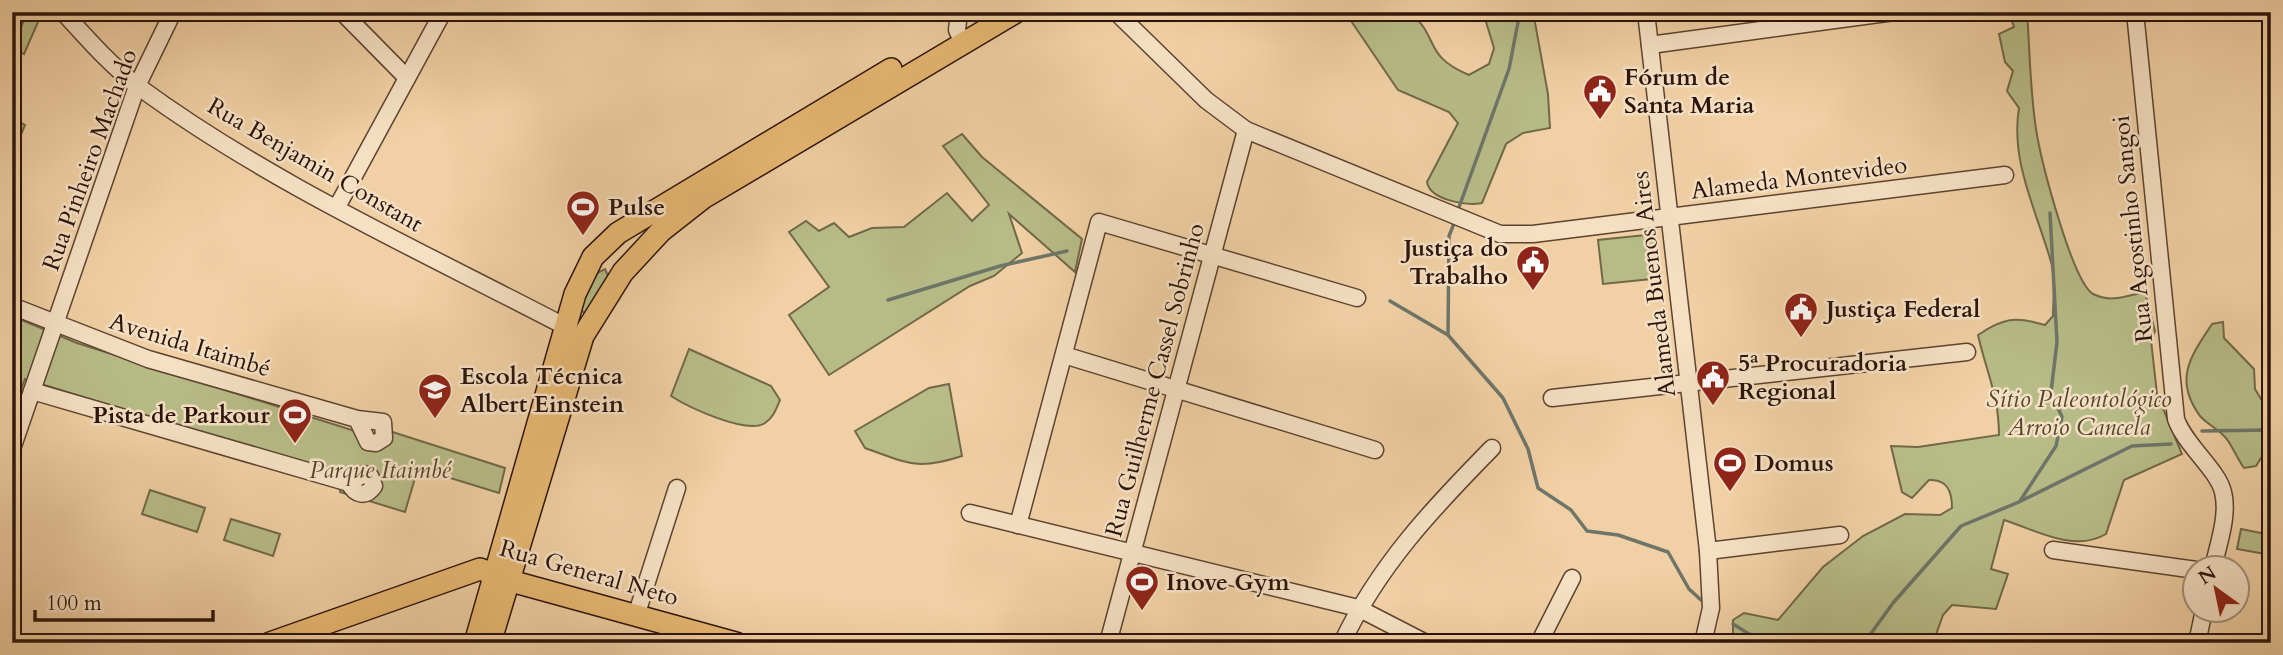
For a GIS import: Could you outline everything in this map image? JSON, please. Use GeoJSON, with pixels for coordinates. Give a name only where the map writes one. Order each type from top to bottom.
{"type":"FeatureCollection","features":[{"type":"Feature","properties":{"kind":"main road"},"geometry":{"type":"LineString","coordinates":[[490,643],[501,577],[566,327],[587,266],[601,247],[705,179],[987,12]]}},
{"type":"Feature","properties":{"kind":"main road"},"geometry":{"type":"LineString","coordinates":[[475,643],[501,577],[583,336],[623,272],[662,231],[703,198],[960,28],[1016,12]]}},
{"type":"Feature","properties":{"kind":"main road"},"geometry":{"type":"LineString","coordinates":[[601,247],[623,272]]}},
{"type":"Feature","properties":{"kind":"main road","name":"Rua General Neto"},"geometry":{"type":"LineString","coordinates":[[270,643],[480,569],[736,643]]}},
{"type":"Feature","properties":{"kind":"street","name":"Rua Benjamin Constant"},"geometry":{"type":"LineString","coordinates":[[63,12],[137,86],[230,146],[337,207],[566,327]]}},
{"type":"Feature","properties":{"kind":"street","name":"Rua Pinheiro Machado"},"geometry":{"type":"LineString","coordinates":[[32,391],[137,86],[173,12]]}},
{"type":"Feature","properties":{"kind":"street"},"geometry":{"type":"LineString","coordinates":[[342,12],[407,78]]}},
{"type":"Feature","properties":{"kind":"street"},"geometry":{"type":"LineString","coordinates":[[337,207],[443,12]]}},
{"type":"Feature","properties":{"kind":"street","name":"Alameda Montevideo"},"geometry":{"type":"LineString","coordinates":[[1116,12],[1206,100],[1246,130],[1500,234],[1512,235],[1670,217],[2005,175]]}},
{"type":"Feature","properties":{"kind":"street","name":"Alameda Buenos Aires"},"geometry":{"type":"LineString","coordinates":[[1646,12],[1708,551],[1711,608],[1703,643]]}},
{"type":"Feature","properties":{"kind":"street"},"geometry":{"type":"LineString","coordinates":[[1650,45],[1894,12]]}},
{"type":"Feature","properties":{"kind":"street","name":"Rua Agostinho Sangoi"},"geometry":{"type":"LineString","coordinates":[[2135,12],[2174,407],[2184,439],[2223,490],[2224,511],[2216,554]]}},
{"type":"Feature","properties":{"kind":"street","name":"Rua Guilherme Cassel Sobrinho"},"geometry":{"type":"LineString","coordinates":[[1108,643],[1246,130]]}},
{"type":"Feature","properties":{"kind":"street"},"geometry":{"type":"LineString","coordinates":[[1018,525],[1099,222],[1357,298]]}},
{"type":"Feature","properties":{"kind":"street","name":"Avenida Itaimbé"},"geometry":{"type":"LineString","coordinates":[[12,306],[148,359],[357,419]]}},
{"type":"Feature","properties":{"kind":"street"},"geometry":{"type":"LineString","coordinates":[[1552,398],[1967,352]]}},
{"type":"Feature","properties":{"kind":"street"},"geometry":{"type":"LineString","coordinates":[[1063,355],[1375,450]]}},
{"type":"Feature","properties":{"kind":"street"},"geometry":{"type":"LineString","coordinates":[[12,449],[32,391],[349,483]]}},
{"type":"Feature","properties":{"kind":"street"},"geometry":{"type":"LineString","coordinates":[[1342,643],[1358,608],[1420,521],[1492,448]]}},
{"type":"Feature","properties":{"kind":"street"},"geometry":{"type":"LineString","coordinates":[[636,615],[677,488]]}},
{"type":"Feature","properties":{"kind":"street"},"geometry":{"type":"LineString","coordinates":[[971,513],[1358,608],[1426,643]]}},
{"type":"Feature","properties":{"kind":"street"},"geometry":{"type":"LineString","coordinates":[[1708,551],[1840,534]]}},
{"type":"Feature","properties":{"kind":"street"},"geometry":{"type":"LineString","coordinates":[[2053,550],[2182,568]]}},
{"type":"Feature","properties":{"kind":"street"},"geometry":{"type":"LineString","coordinates":[[1539,643],[1572,578]]}},
{"type":"Feature","properties":{"kind":"street"},"geometry":{"type":"LineString","coordinates":[[2197,643],[2201,624]]}},
{"type":"Feature","properties":{"kind":"green space"},"geometry":{"type":"Polygon","coordinates":[[[28,12],[42,13],[24,54],[12,50],[12,38],[16,38],[28,12]]]}},
{"type":"Feature","properties":{"kind":"green space"},"geometry":{"type":"Polygon","coordinates":[[[1345,12],[1410,12],[1425,30],[1438,54],[1454,68],[1469,75],[1489,64],[1494,48],[1483,12],[1538,12],[1534,17],[1548,94],[1550,128],[1523,133],[1506,144],[1482,203],[1467,204],[1442,197],[1430,188],[1427,182],[1458,123],[1449,112],[1398,90],[1345,12]]]}},
{"type":"Feature","properties":{"kind":"green space","name":"Sítio Paleontológico Arroio Cancela"},"geometry":{"type":"Polygon","coordinates":[[[2009,12],[2027,12],[2037,135],[2051,194],[2076,268],[2085,285],[2100,297],[2125,297],[2145,292],[2155,331],[2151,340],[2157,394],[2182,454],[2124,480],[2106,534],[2094,539],[2068,541],[2004,520],[1991,569],[2008,574],[1996,609],[1952,605],[1943,615],[1933,643],[1741,643],[1733,636],[1733,620],[1744,613],[1778,620],[1823,567],[1863,536],[1905,514],[1940,515],[1952,508],[1947,487],[1935,480],[1929,480],[1912,498],[1902,492],[1891,446],[1918,447],[1999,435],[1994,396],[1978,335],[2010,320],[2025,320],[2045,325],[2053,316],[2053,268],[2021,167],[2017,128],[2019,108],[2007,91],[2013,71],[2005,62],[1999,34],[2014,27],[2009,12]]]}},
{"type":"Feature","properties":{"kind":"green space"},"geometry":{"type":"Polygon","coordinates":[[[12,118],[25,125],[13,154],[17,158],[12,170],[12,118]]]}},
{"type":"Feature","properties":{"kind":"green space"},"geometry":{"type":"Polygon","coordinates":[[[962,134],[982,157],[1082,239],[1075,272],[1009,214],[1022,253],[994,276],[970,286],[829,375],[789,315],[829,287],[789,232],[806,221],[819,231],[834,223],[849,237],[872,228],[904,227],[947,193],[972,221],[989,205],[943,146],[962,134]]]}},
{"type":"Feature","properties":{"kind":"green space"},"geometry":{"type":"Polygon","coordinates":[[[1655,234],[1661,278],[1603,284],[1598,240],[1655,234]]]}},
{"type":"Feature","properties":{"kind":"green space"},"geometry":{"type":"Polygon","coordinates":[[[605,269],[608,276],[585,313],[579,310],[595,274],[605,269]]]}},
{"type":"Feature","properties":{"kind":"green space","name":"Parque Itaimbé"},"geometry":{"type":"Polygon","coordinates":[[[12,316],[77,343],[358,432],[376,436],[380,428],[505,468],[499,493],[418,468],[405,512],[340,492],[342,477],[25,379],[20,392],[12,390],[12,316]]]}},
{"type":"Feature","properties":{"kind":"green space"},"geometry":{"type":"Polygon","coordinates":[[[2223,322],[2224,338],[2254,369],[2255,389],[2264,404],[2271,405],[2271,448],[2266,450],[2256,466],[2244,468],[2225,437],[2200,416],[2188,391],[2188,368],[2197,347],[2212,324],[2223,322]]]}},
{"type":"Feature","properties":{"kind":"green space"},"geometry":{"type":"Polygon","coordinates":[[[689,349],[771,386],[780,400],[771,418],[756,426],[732,423],[703,413],[671,396],[689,349]]]}},
{"type":"Feature","properties":{"kind":"green space"},"geometry":{"type":"Polygon","coordinates":[[[949,384],[962,456],[922,464],[892,458],[865,448],[855,431],[929,388],[949,384]]]}},
{"type":"Feature","properties":{"kind":"green space"},"geometry":{"type":"Polygon","coordinates":[[[150,490],[205,508],[197,532],[142,514],[150,490]]]}},
{"type":"Feature","properties":{"kind":"green space"},"geometry":{"type":"Polygon","coordinates":[[[231,519],[280,534],[273,556],[224,540],[231,519]]]}},
{"type":"Feature","properties":{"kind":"green space"},"geometry":{"type":"Polygon","coordinates":[[[2241,529],[2271,535],[2271,555],[2237,549],[2241,529]]]}},
{"type":"Feature","properties":{"kind":"waterway"},"geometry":{"type":"LineString","coordinates":[[1458,210],[1509,69],[1520,12]]}},
{"type":"Feature","properties":{"kind":"waterway"},"geometry":{"type":"LineString","coordinates":[[2020,501],[2056,446],[2062,417],[2051,392],[2057,342],[2050,213]]}},
{"type":"Feature","properties":{"kind":"waterway"},"geometry":{"type":"LineString","coordinates":[[1455,221],[1449,236],[1448,335],[1503,398],[1528,449],[1538,488],[1571,510],[1587,531],[1618,535],[1668,552],[1689,589],[1701,600]]}},
{"type":"Feature","properties":{"kind":"waterway"},"geometry":{"type":"LineString","coordinates":[[888,300],[1000,266],[1067,251]]}},
{"type":"Feature","properties":{"kind":"waterway"},"geometry":{"type":"LineString","coordinates":[[1390,301],[1448,335]]}},
{"type":"Feature","properties":{"kind":"waterway"},"geometry":{"type":"LineString","coordinates":[[2202,431],[2271,430]]}},
{"type":"Feature","properties":{"kind":"waterway"},"geometry":{"type":"LineString","coordinates":[[1864,643],[1893,603],[1961,526],[2019,502],[2132,446],[2171,444]]}},
{"type":"Feature","properties":{"kind":"waterway"},"geometry":{"type":"LineString","coordinates":[[1733,624],[1749,634],[1775,643]]}},
{"type":"Feature","properties":{"kind":"place","name":"Fórum de Santa Maria"},"geometry":{"type":"Point","coordinates":[1600,121]}},
{"type":"Feature","properties":{"kind":"place","name":"Pulse"},"geometry":{"type":"Point","coordinates":[583,237]}},
{"type":"Feature","properties":{"kind":"place","name":"Justiça do Trabalho"},"geometry":{"type":"Point","coordinates":[1533,292]}},
{"type":"Feature","properties":{"kind":"place","name":"Justiça Federal"},"geometry":{"type":"Point","coordinates":[1801,339]}},
{"type":"Feature","properties":{"kind":"place","name":"5ª Procuradoria Regional"},"geometry":{"type":"Point","coordinates":[1713,407]}},
{"type":"Feature","properties":{"kind":"place","name":"Escola Técnica Albert Einstein"},"geometry":{"type":"Point","coordinates":[435,420]}},
{"type":"Feature","properties":{"kind":"place","name":"Pista de Parkour"},"geometry":{"type":"Point","coordinates":[295,445]}},
{"type":"Feature","properties":{"kind":"place","name":"Domus"},"geometry":{"type":"Point","coordinates":[1730,493]}},
{"type":"Feature","properties":{"kind":"place","name":"Inove Gym"},"geometry":{"type":"Point","coordinates":[1142,612]}}]}
